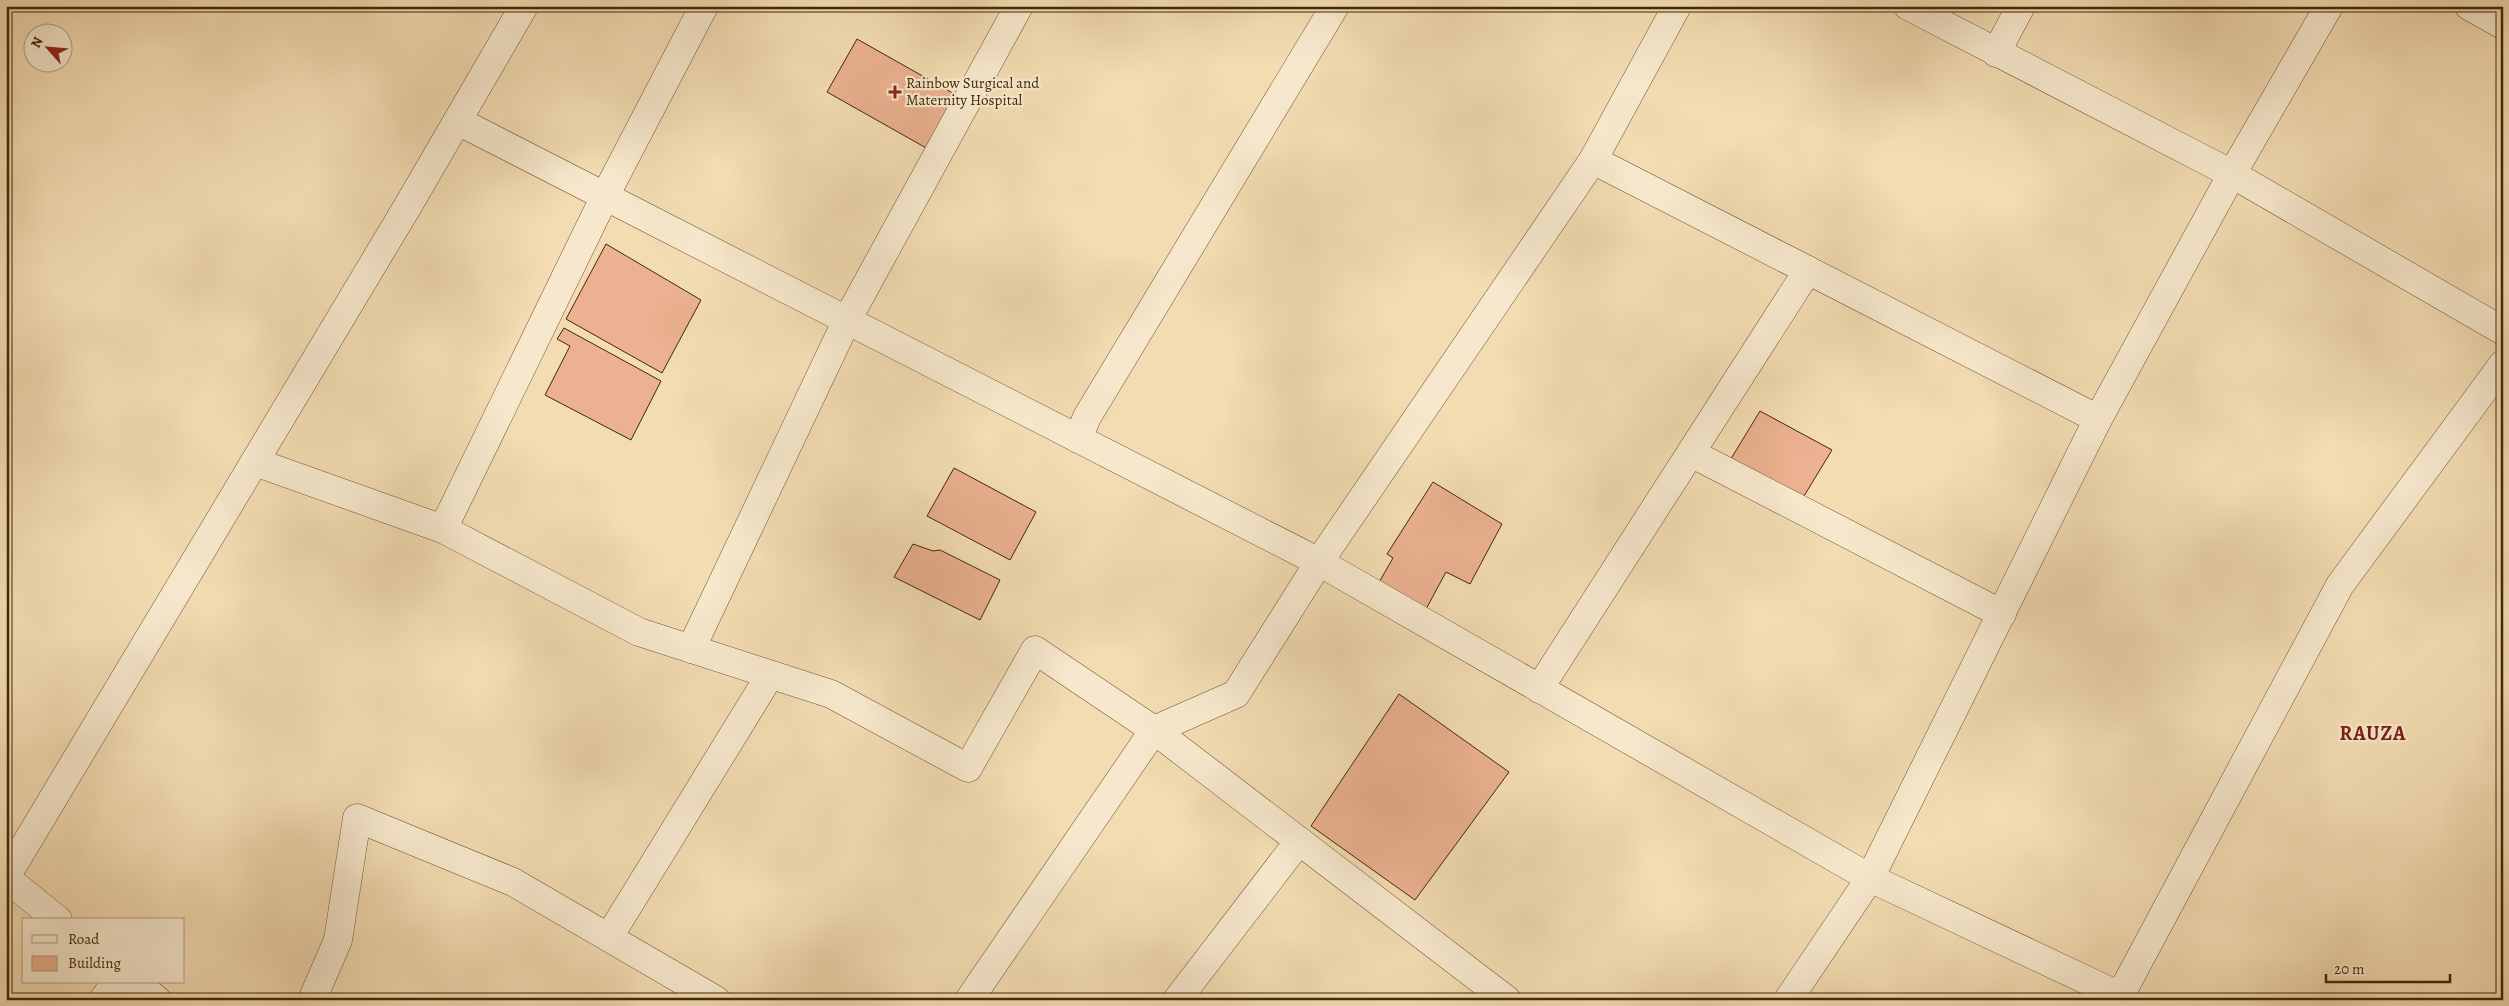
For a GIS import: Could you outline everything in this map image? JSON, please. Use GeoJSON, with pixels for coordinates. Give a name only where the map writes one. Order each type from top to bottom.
{"type":"FeatureCollection","features":[{"type":"Feature","properties":{"kind":"street"},"geometry":{"type":"LineString","coordinates":[[56,918],[6,877],[458,121],[524,6]]}},
{"type":"Feature","properties":{"kind":"street"},"geometry":{"type":"LineString","coordinates":[[443,529],[605,196],[704,6]]}},
{"type":"Feature","properties":{"kind":"street"},"geometry":{"type":"LineString","coordinates":[[691,649],[847,320],[1019,6]]}},
{"type":"Feature","properties":{"kind":"street"},"geometry":{"type":"LineString","coordinates":[[1078,439],[1087,417],[1335,6]]}},
{"type":"Feature","properties":{"kind":"street"},"geometry":{"type":"LineString","coordinates":[[969,1000],[1154,730],[1236,694],[1319,562],[1593,160],[1676,6]]}},
{"type":"Feature","properties":{"kind":"street"},"geometry":{"type":"LineString","coordinates":[[1908,6],[2232,174],[2503,331]]}},
{"type":"Feature","properties":{"kind":"street"},"geometry":{"type":"LineString","coordinates":[[1996,53],[2021,6]]}},
{"type":"Feature","properties":{"kind":"street"},"geometry":{"type":"LineString","coordinates":[[1788,1000],[1870,878],[2098,419],[2232,174],[2329,6]]}},
{"type":"Feature","properties":{"kind":"street"},"geometry":{"type":"LineString","coordinates":[[2469,6],[2503,25]]}},
{"type":"Feature","properties":{"kind":"street"},"geometry":{"type":"LineString","coordinates":[[458,121],[1319,562],[1870,878],[2120,998],[2340,585],[2503,364]]}},
{"type":"Feature","properties":{"kind":"street"},"geometry":{"type":"LineString","coordinates":[[1593,160],[2098,419]]}},
{"type":"Feature","properties":{"kind":"street"},"geometry":{"type":"LineString","coordinates":[[1539,689],[1808,270]]}},
{"type":"Feature","properties":{"kind":"street"},"geometry":{"type":"LineString","coordinates":[[1691,453],[2002,614]]}},
{"type":"Feature","properties":{"kind":"street"},"geometry":{"type":"LineString","coordinates":[[255,462],[443,529],[639,632],[831,694],[968,768],[1035,650],[1154,730],[1507,1000]]}},
{"type":"Feature","properties":{"kind":"street"},"geometry":{"type":"LineString","coordinates":[[609,937],[770,675]]}},
{"type":"Feature","properties":{"kind":"street"},"geometry":{"type":"LineString","coordinates":[[312,1000],[338,940],[357,818],[513,882],[716,1000]]}},
{"type":"Feature","properties":{"kind":"street"},"geometry":{"type":"LineString","coordinates":[[1177,1000],[1299,841]]}},
{"type":"Feature","properties":{"kind":"street"},"geometry":{"type":"LineString","coordinates":[[103,1000],[115,984]]}},
{"type":"Feature","properties":{"kind":"street"},"geometry":{"type":"LineString","coordinates":[[137,984],[157,1000]]}},
{"type":"Feature","properties":{"kind":"building"},"geometry":{"type":"Polygon","coordinates":[[[857,39],[958,96],[928,149],[827,92],[857,39]]]}},
{"type":"Feature","properties":{"kind":"building"},"geometry":{"type":"Polygon","coordinates":[[[606,244],[701,300],[662,373],[566,319],[606,244]]]}},
{"type":"Feature","properties":{"kind":"building"},"geometry":{"type":"Polygon","coordinates":[[[564,328],[661,381],[631,440],[545,395],[570,346],[557,339],[564,328]]]}},
{"type":"Feature","properties":{"kind":"building"},"geometry":{"type":"Polygon","coordinates":[[[1760,411],[1832,450],[1801,501],[1729,462],[1760,411]]]}},
{"type":"Feature","properties":{"kind":"building"},"geometry":{"type":"Polygon","coordinates":[[[954,468],[1036,512],[1010,560],[927,516],[954,468]]]}},
{"type":"Feature","properties":{"kind":"building"},"geometry":{"type":"Polygon","coordinates":[[[1433,482],[1502,524],[1470,584],[1446,572],[1425,611],[1378,584],[1393,558],[1387,554],[1433,482]]]}},
{"type":"Feature","properties":{"kind":"building"},"geometry":{"type":"Polygon","coordinates":[[[913,544],[933,551],[940,550],[1000,580],[980,620],[894,577],[913,544]]]}},
{"type":"Feature","properties":{"kind":"building"},"geometry":{"type":"Polygon","coordinates":[[[1399,694],[1509,772],[1415,900],[1311,826],[1399,694]]]}},
{"type":"Feature","properties":{"kind":"place","name":"Rainbow Surgical and Maternity Hospital"},"geometry":{"type":"Point","coordinates":[895,92]}},
{"type":"Feature","properties":{"kind":"district","name":"RAUZA"},"geometry":{"type":"Point","coordinates":[2373,733]}}]}
